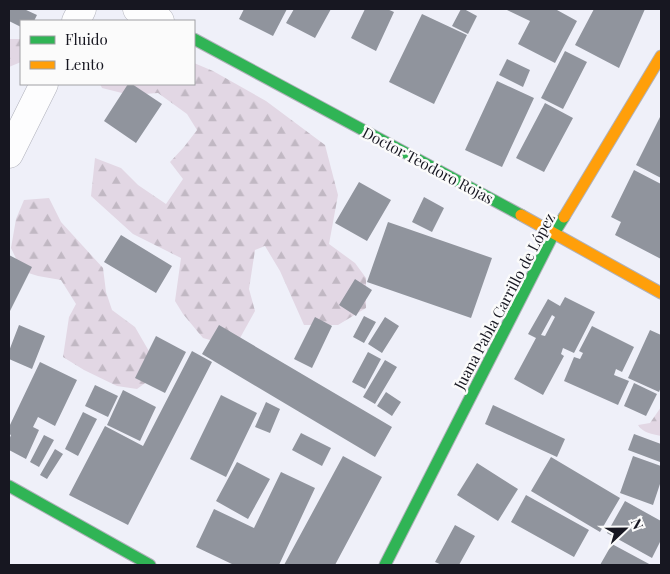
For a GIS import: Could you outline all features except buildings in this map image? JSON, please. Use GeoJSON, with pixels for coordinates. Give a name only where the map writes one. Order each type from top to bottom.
{"type":"FeatureCollection","features":[{"type":"Feature","properties":{"kind":"street"},"geometry":{"type":"LineString","coordinates":[[137,9],[158,20]]}},
{"type":"Feature","properties":{"kind":"street","name":"Doctor Teodoro Rojas"},"geometry":{"type":"LineString","coordinates":[[195,40],[554,233],[661,294]]}},
{"type":"Feature","properties":{"kind":"street","name":"Juana Pabla Carrillo de López"},"geometry":{"type":"LineString","coordinates":[[385,565],[554,233],[661,56]]}},
{"type":"Feature","properties":{"kind":"street"},"geometry":{"type":"LineString","coordinates":[[9,154],[44,85]]}},
{"type":"Feature","properties":{"kind":"street"},"geometry":{"type":"LineString","coordinates":[[9,486],[150,565]]}},
{"type":"Feature","properties":{"kind":"green space"},"geometry":{"type":"Polygon","coordinates":[[[9,39],[20,39],[20,62],[9,67],[9,39]]]}},
{"type":"Feature","properties":{"kind":"green space"},"geometry":{"type":"Polygon","coordinates":[[[195,63],[213,71],[266,101],[325,145],[338,195],[329,244],[355,263],[366,278],[366,308],[338,325],[304,325],[280,271],[265,246],[255,250],[249,289],[255,311],[235,347],[203,338],[175,301],[181,258],[133,234],[91,196],[95,158],[121,168],[138,185],[166,204],[183,179],[170,162],[197,130],[187,114],[158,93],[130,95],[102,88],[100,85],[195,85],[195,63]]]}},
{"type":"Feature","properties":{"kind":"green space"},"geometry":{"type":"Polygon","coordinates":[[[49,198],[61,222],[103,268],[106,292],[112,310],[135,327],[150,353],[148,381],[137,389],[117,386],[84,370],[63,357],[69,317],[76,304],[61,280],[22,271],[11,248],[16,219],[24,200],[49,198]]]}},
{"type":"Feature","properties":{"kind":"green space"},"geometry":{"type":"Polygon","coordinates":[[[661,407],[661,436],[642,430],[638,425],[650,423],[661,407]]]}},
{"type":"Feature","properties":{"kind":"traffic: fast"},"geometry":{"type":"LineString","coordinates":[[195,40],[521,215]]}},
{"type":"Feature","properties":{"kind":"traffic: fast"},"geometry":{"type":"LineString","coordinates":[[385,565],[554,233],[564,217]]}},
{"type":"Feature","properties":{"kind":"traffic: fast"},"geometry":{"type":"LineString","coordinates":[[9,486],[150,565]]}},
{"type":"Feature","properties":{"kind":"traffic: slow"},"geometry":{"type":"LineString","coordinates":[[564,217],[661,56]]}},
{"type":"Feature","properties":{"kind":"traffic: slow"},"geometry":{"type":"LineString","coordinates":[[521,215],[661,293]]}}]}
